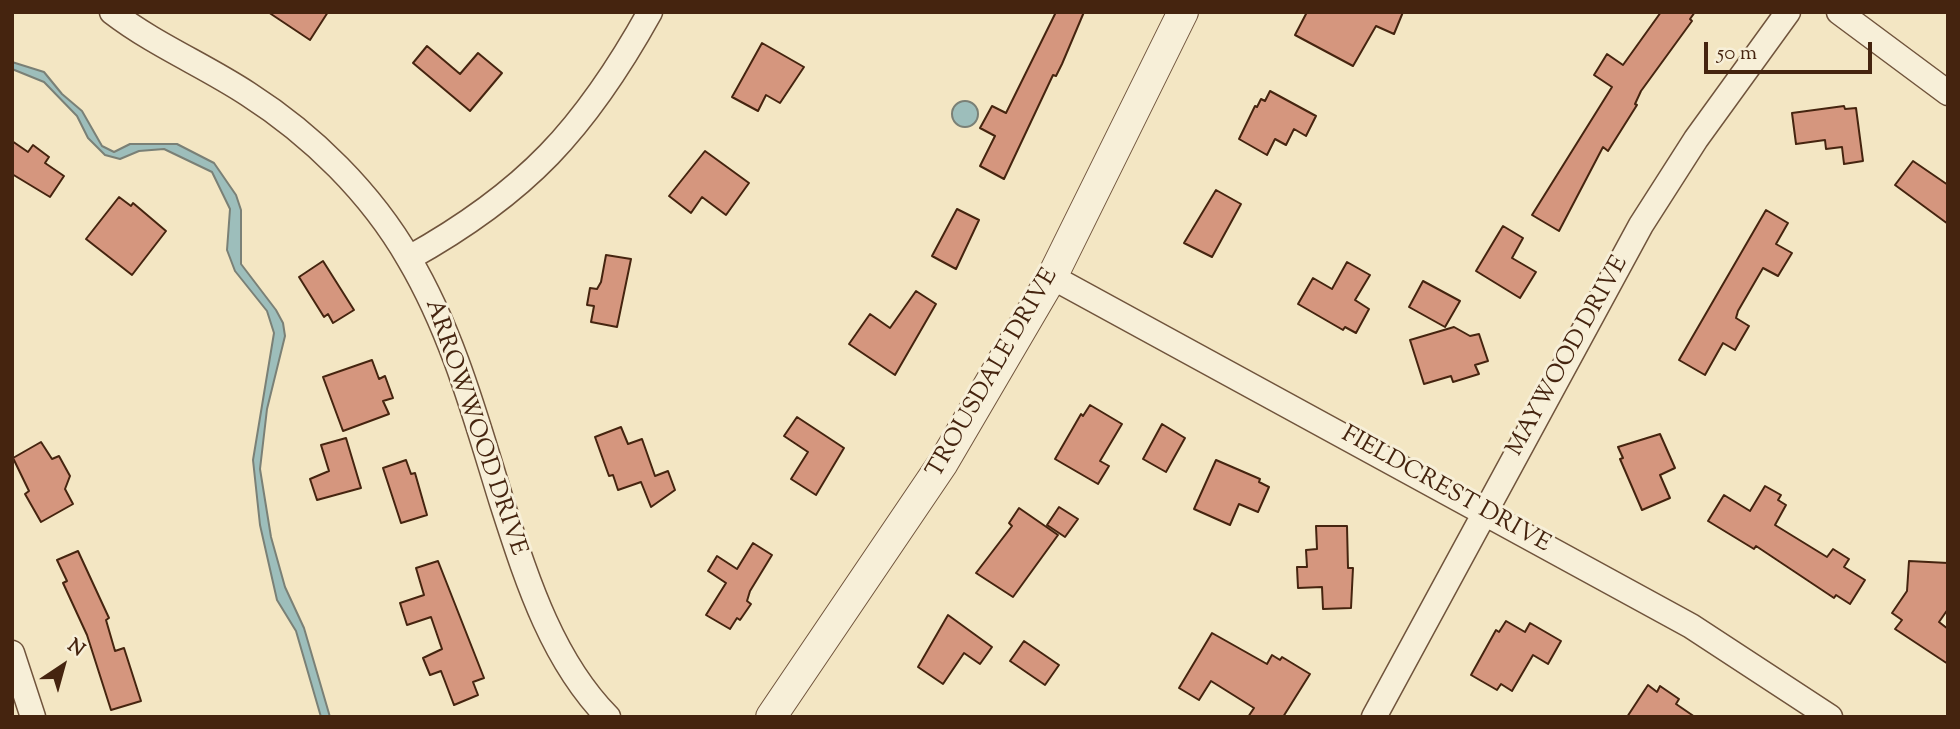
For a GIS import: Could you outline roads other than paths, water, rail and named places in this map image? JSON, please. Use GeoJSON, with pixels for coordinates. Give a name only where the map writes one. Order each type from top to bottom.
{"type":"FeatureCollection","features":[{"type":"Feature","properties":{"kind":"street","name":"ARROWWOOD DRIVE"},"geometry":{"type":"LineString","coordinates":[[113,12],[139,32],[247,93],[306,138],[364,196],[409,258],[453,354],[520,557],[546,624],[575,675],[608,717]]}},
{"type":"Feature","properties":{"kind":"street"},"geometry":{"type":"LineString","coordinates":[[409,258],[478,216],[542,165],[599,97],[650,12]]}},
{"type":"Feature","properties":{"kind":"street","name":"TROUSDALE DRIVE"},"geometry":{"type":"LineString","coordinates":[[771,717],[943,463],[1052,277],[1183,12]]}},
{"type":"Feature","properties":{"kind":"street","name":"MAYWOOD DRIVE"},"geometry":{"type":"LineString","coordinates":[[1374,717],[1486,514],[1593,309],[1641,225],[1711,116],[1788,12]]}},
{"type":"Feature","properties":{"kind":"street"},"geometry":{"type":"LineString","coordinates":[[1839,12],[1948,93]]}},
{"type":"Feature","properties":{"kind":"street","name":"FIELDCREST DRIVE"},"geometry":{"type":"LineString","coordinates":[[1052,277],[1691,626],[1830,717]]}},
{"type":"Feature","properties":{"kind":"street"},"geometry":{"type":"LineString","coordinates":[[12,653],[33,717]]}},
{"type":"Feature","properties":{"kind":"water"},"geometry":{"type":"Polygon","coordinates":[[[12,62],[44,72],[62,94],[82,111],[102,146],[114,152],[130,144],[177,144],[214,163],[236,195],[241,210],[241,264],[276,310],[283,323],[285,336],[267,409],[260,469],[271,537],[285,587],[304,628],[330,717],[321,717],[296,631],[277,600],[260,525],[253,460],[274,333],[267,311],[235,271],[227,250],[230,209],[212,172],[164,149],[139,151],[120,159],[105,155],[88,138],[77,116],[44,82],[12,69],[12,62]]]}},
{"type":"Feature","properties":{"kind":"water"},"geometry":{"type":"Polygon","coordinates":[[[965,101],[974,105],[978,114],[974,123],[965,127],[956,123],[952,114],[956,105],[965,101]]]}}]}
